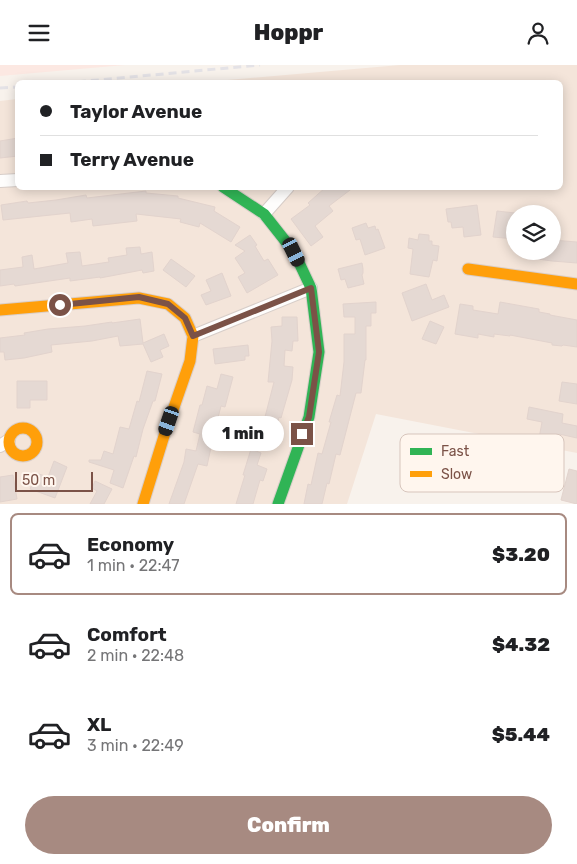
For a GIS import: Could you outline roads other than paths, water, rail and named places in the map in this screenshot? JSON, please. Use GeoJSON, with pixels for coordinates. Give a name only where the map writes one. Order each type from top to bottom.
{"type":"FeatureCollection","features":[{"type":"Feature","properties":{"kind":"street"},"geometry":{"type":"LineString","coordinates":[[0,181],[15,180]]}},
{"type":"Feature","properties":{"kind":"street"},"geometry":{"type":"LineString","coordinates":[[228,190],[264,214],[294,252],[311,288],[319,352],[309,417],[278,504]]}},
{"type":"Feature","properties":{"kind":"street"},"geometry":{"type":"LineString","coordinates":[[264,214],[285,190]]}},
{"type":"Feature","properties":{"kind":"street"},"geometry":{"type":"LineString","coordinates":[[468,269],[577,284]]}},
{"type":"Feature","properties":{"kind":"street"},"geometry":{"type":"LineString","coordinates":[[193,336],[311,288]]}},
{"type":"Feature","properties":{"kind":"street"},"geometry":{"type":"LineString","coordinates":[[0,310],[139,297],[168,304],[185,318],[193,336],[190,361],[164,436],[144,504]]}},
{"type":"Feature","properties":{"kind":"railway"},"geometry":{"type":"LineString","coordinates":[[98,80],[260,65]]}},
{"type":"Feature","properties":{"kind":"railway"},"geometry":{"type":"LineString","coordinates":[[0,88],[15,87]]}}]}
